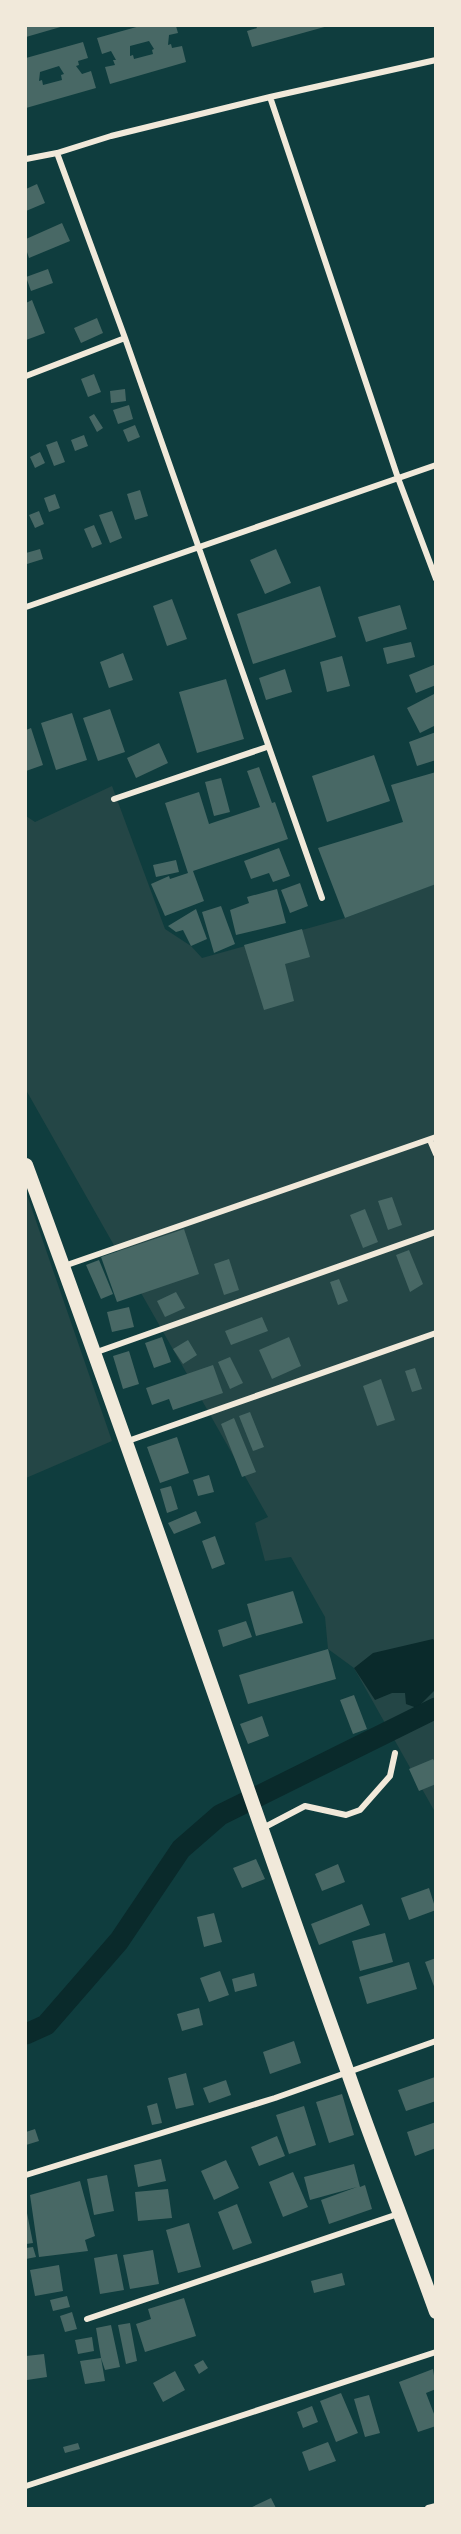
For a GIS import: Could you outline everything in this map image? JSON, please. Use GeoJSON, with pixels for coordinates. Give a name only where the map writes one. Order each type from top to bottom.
{"type":"FeatureCollection","features":[{"type":"Feature","properties":{"kind":"main road"},"geometry":{"type":"LineString","coordinates":[[26,1165],[261,1822],[348,2074],[401,2213],[435,2312]]}},
{"type":"Feature","properties":{"kind":"street"},"geometry":{"type":"LineString","coordinates":[[26,159],[57,153],[111,136],[270,97],[435,60]]}},
{"type":"Feature","properties":{"kind":"street"},"geometry":{"type":"LineString","coordinates":[[270,97],[398,478],[435,579]]}},
{"type":"Feature","properties":{"kind":"street"},"geometry":{"type":"LineString","coordinates":[[57,153],[125,338],[322,898]]}},
{"type":"Feature","properties":{"kind":"street"},"geometry":{"type":"LineString","coordinates":[[26,376],[125,338]]}},
{"type":"Feature","properties":{"kind":"street"},"geometry":{"type":"LineString","coordinates":[[26,607],[435,465]]}},
{"type":"Feature","properties":{"kind":"street"},"geometry":{"type":"LineString","coordinates":[[114,799],[267,747]]}},
{"type":"Feature","properties":{"kind":"street"},"geometry":{"type":"LineString","coordinates":[[63,1266],[433,1138],[435,1154]]}},
{"type":"Feature","properties":{"kind":"street"},"geometry":{"type":"LineString","coordinates":[[93,1353],[435,1232]]}},
{"type":"Feature","properties":{"kind":"street"},"geometry":{"type":"LineString","coordinates":[[125,1442],[435,1332]]}},
{"type":"Feature","properties":{"kind":"street"},"geometry":{"type":"LineString","coordinates":[[261,1822],[305,1806],[346,1815],[360,1810],[390,1776],[395,1753]]}},
{"type":"Feature","properties":{"kind":"street"},"geometry":{"type":"LineString","coordinates":[[26,2175],[348,2074],[435,2041]]}},
{"type":"Feature","properties":{"kind":"street"},"geometry":{"type":"LineString","coordinates":[[87,2319],[401,2213]]}},
{"type":"Feature","properties":{"kind":"street"},"geometry":{"type":"LineString","coordinates":[[26,2486],[435,2352]]}},
{"type":"Feature","properties":{"kind":"street"},"geometry":{"type":"LineString","coordinates":[[428,2508],[435,2506]]}},
{"type":"Feature","properties":{"kind":"shaded area"},"geometry":{"type":"Polygon","coordinates":[[[112,786],[165,929],[191,946],[202,958],[345,918],[435,884],[435,1812],[354,1668],[328,1649],[325,1617],[291,1557],[265,1561],[255,1523],[268,1517],[26,1090],[26,816],[35,822],[112,786]]]}},
{"type":"Feature","properties":{"kind":"shaded area"},"geometry":{"type":"Polygon","coordinates":[[[26,1192],[112,1441],[26,1478],[26,1192]]]}},
{"type":"Feature","properties":{"kind":"shaded area"},"geometry":{"type":"Polygon","coordinates":[[[433,1639],[436,1643],[435,1690],[417,1708],[406,1704],[405,1693],[392,1693],[375,1700],[354,1668],[373,1653],[433,1639]]]}},
{"type":"Feature","properties":{"kind":"building"},"geometry":{"type":"Polygon","coordinates":[[[26,26],[64,26],[26,37],[26,26]]]}},
{"type":"Feature","properties":{"kind":"building"},"geometry":{"type":"Polygon","coordinates":[[[140,26],[176,26],[178,33],[169,35],[168,45],[171,44],[172,48],[182,46],[186,62],[110,84],[105,67],[115,65],[113,60],[116,60],[111,51],[102,54],[97,38],[140,26]],[[149,41],[130,46],[130,56],[133,55],[134,59],[153,54],[154,49],[149,41]]]}},
{"type":"Feature","properties":{"kind":"building"},"geometry":{"type":"Polygon","coordinates":[[[256,26],[328,26],[252,47],[247,31],[257,28],[256,26]]]}},
{"type":"Feature","properties":{"kind":"building"},"geometry":{"type":"Polygon","coordinates":[[[83,42],[88,58],[78,61],[79,65],[76,66],[82,74],[91,71],[96,88],[26,108],[26,58],[83,42]],[[59,66],[40,72],[39,81],[42,80],[43,85],[62,80],[61,75],[64,74],[59,66]]]}},
{"type":"Feature","properties":{"kind":"building"},"geometry":{"type":"Polygon","coordinates":[[[37,184],[45,203],[26,211],[26,189],[37,184]]]}},
{"type":"Feature","properties":{"kind":"building"},"geometry":{"type":"Polygon","coordinates":[[[62,223],[70,241],[29,258],[26,239],[62,223]]]}},
{"type":"Feature","properties":{"kind":"building"},"geometry":{"type":"Polygon","coordinates":[[[48,269],[53,283],[31,291],[26,277],[48,269]]]}},
{"type":"Feature","properties":{"kind":"building"},"geometry":{"type":"Polygon","coordinates":[[[32,300],[45,333],[26,340],[26,303],[32,300]]]}},
{"type":"Feature","properties":{"kind":"building"},"geometry":{"type":"Polygon","coordinates":[[[97,318],[103,333],[81,343],[74,328],[97,318]]]}},
{"type":"Feature","properties":{"kind":"building"},"geometry":{"type":"Polygon","coordinates":[[[94,374],[101,392],[88,397],[81,379],[94,374]]]}},
{"type":"Feature","properties":{"kind":"building"},"geometry":{"type":"Polygon","coordinates":[[[125,389],[126,401],[111,403],[110,391],[125,389]]]}},
{"type":"Feature","properties":{"kind":"building"},"geometry":{"type":"Polygon","coordinates":[[[129,405],[133,419],[118,424],[113,410],[129,405]]]}},
{"type":"Feature","properties":{"kind":"building"},"geometry":{"type":"Polygon","coordinates":[[[94,414],[103,428],[97,432],[89,417],[94,414]]]}},
{"type":"Feature","properties":{"kind":"building"},"geometry":{"type":"Polygon","coordinates":[[[135,425],[140,437],[128,442],[123,430],[135,425]]]}},
{"type":"Feature","properties":{"kind":"building"},"geometry":{"type":"Polygon","coordinates":[[[84,435],[88,446],[75,451],[71,440],[84,435]]]}},
{"type":"Feature","properties":{"kind":"building"},"geometry":{"type":"Polygon","coordinates":[[[57,441],[65,462],[54,466],[46,445],[57,441]]]}},
{"type":"Feature","properties":{"kind":"building"},"geometry":{"type":"Polygon","coordinates":[[[40,452],[45,463],[35,468],[30,457],[40,452]]]}},
{"type":"Feature","properties":{"kind":"building"},"geometry":{"type":"Polygon","coordinates":[[[140,490],[148,516],[135,520],[127,494],[140,490]]]}},
{"type":"Feature","properties":{"kind":"building"},"geometry":{"type":"Polygon","coordinates":[[[55,494],[60,508],[49,512],[44,498],[55,494]]]}},
{"type":"Feature","properties":{"kind":"building"},"geometry":{"type":"Polygon","coordinates":[[[39,511],[44,524],[35,528],[29,515],[39,511]]]}},
{"type":"Feature","properties":{"kind":"building"},"geometry":{"type":"Polygon","coordinates":[[[112,511],[122,538],[110,543],[99,515],[112,511]]]}},
{"type":"Feature","properties":{"kind":"building"},"geometry":{"type":"Polygon","coordinates":[[[94,525],[102,544],[92,548],[84,529],[94,525]]]}},
{"type":"Feature","properties":{"kind":"building"},"geometry":{"type":"Polygon","coordinates":[[[40,549],[43,559],[27,564],[26,553],[40,549]]]}},
{"type":"Feature","properties":{"kind":"building"},"geometry":{"type":"Polygon","coordinates":[[[276,549],[291,583],[265,594],[250,560],[276,549]]]}},
{"type":"Feature","properties":{"kind":"building"},"geometry":{"type":"Polygon","coordinates":[[[320,586],[336,637],[253,664],[237,614],[320,586]]]}},
{"type":"Feature","properties":{"kind":"building"},"geometry":{"type":"Polygon","coordinates":[[[172,599],[187,639],[167,646],[153,606],[172,599]]]}},
{"type":"Feature","properties":{"kind":"building"},"geometry":{"type":"Polygon","coordinates":[[[400,605],[407,629],[366,642],[358,617],[400,605]]]}},
{"type":"Feature","properties":{"kind":"building"},"geometry":{"type":"Polygon","coordinates":[[[411,642],[415,657],[387,664],[383,648],[411,642]]]}},
{"type":"Feature","properties":{"kind":"building"},"geometry":{"type":"Polygon","coordinates":[[[123,653],[133,680],[109,688],[100,662],[123,653]]]}},
{"type":"Feature","properties":{"kind":"building"},"geometry":{"type":"Polygon","coordinates":[[[342,656],[350,686],[327,692],[320,662],[342,656]]]}},
{"type":"Feature","properties":{"kind":"building"},"geometry":{"type":"Polygon","coordinates":[[[436,664],[436,685],[416,693],[409,675],[436,664]]]}},
{"type":"Feature","properties":{"kind":"building"},"geometry":{"type":"Polygon","coordinates":[[[285,669],[292,692],[266,700],[259,678],[285,669]]]}},
{"type":"Feature","properties":{"kind":"building"},"geometry":{"type":"Polygon","coordinates":[[[226,679],[244,739],[197,753],[179,692],[226,679]]]}},
{"type":"Feature","properties":{"kind":"building"},"geometry":{"type":"Polygon","coordinates":[[[436,693],[436,725],[420,733],[407,708],[436,693]]]}},
{"type":"Feature","properties":{"kind":"building"},"geometry":{"type":"Polygon","coordinates":[[[110,709],[125,752],[98,761],[83,718],[110,709]]]}},
{"type":"Feature","properties":{"kind":"building"},"geometry":{"type":"Polygon","coordinates":[[[72,713],[87,760],[56,770],[41,723],[72,713]]]}},
{"type":"Feature","properties":{"kind":"building"},"geometry":{"type":"Polygon","coordinates":[[[31,728],[43,765],[26,771],[26,730],[31,728]]]}},
{"type":"Feature","properties":{"kind":"building"},"geometry":{"type":"Polygon","coordinates":[[[436,732],[436,760],[417,766],[409,742],[436,732]]]}},
{"type":"Feature","properties":{"kind":"building"},"geometry":{"type":"Polygon","coordinates":[[[159,743],[168,763],[136,778],[127,758],[159,743]]]}},
{"type":"Feature","properties":{"kind":"building"},"geometry":{"type":"Polygon","coordinates":[[[374,755],[390,801],[327,822],[312,776],[374,755]]]}},
{"type":"Feature","properties":{"kind":"building"},"geometry":{"type":"Polygon","coordinates":[[[259,767],[288,839],[193,871],[204,901],[165,916],[151,884],[169,876],[170,879],[188,873],[165,803],[199,792],[209,824],[260,807],[247,771],[259,767]]]}},
{"type":"Feature","properties":{"kind":"building"},"geometry":{"type":"Polygon","coordinates":[[[436,772],[436,884],[345,918],[318,848],[403,822],[391,785],[436,772]]]}},
{"type":"Feature","properties":{"kind":"building"},"geometry":{"type":"Polygon","coordinates":[[[221,778],[230,812],[214,816],[205,782],[221,778]]]}},
{"type":"Feature","properties":{"kind":"building"},"geometry":{"type":"Polygon","coordinates":[[[279,848],[290,876],[273,882],[269,873],[251,879],[244,861],[279,848]]]}},
{"type":"Feature","properties":{"kind":"building"},"geometry":{"type":"Polygon","coordinates":[[[176,860],[179,872],[156,877],[153,865],[176,860]]]}},
{"type":"Feature","properties":{"kind":"building"},"geometry":{"type":"Polygon","coordinates":[[[300,883],[308,906],[290,913],[281,890],[300,883]]]}},
{"type":"Feature","properties":{"kind":"building"},"geometry":{"type":"Polygon","coordinates":[[[277,889],[286,923],[236,935],[230,910],[249,903],[247,897],[277,889]]]}},
{"type":"Feature","properties":{"kind":"building"},"geometry":{"type":"Polygon","coordinates":[[[221,906],[235,944],[214,953],[202,912],[221,906]]]}},
{"type":"Feature","properties":{"kind":"building"},"geometry":{"type":"Polygon","coordinates":[[[196,909],[207,939],[191,946],[183,930],[176,932],[168,926],[196,909]]]}},
{"type":"Feature","properties":{"kind":"building"},"geometry":{"type":"Polygon","coordinates":[[[302,929],[310,957],[285,964],[294,1001],[264,1010],[244,945],[302,929]]]}},
{"type":"Feature","properties":{"kind":"building"},"geometry":{"type":"Polygon","coordinates":[[[392,1197],[402,1225],[388,1230],[378,1201],[392,1197]]]}},
{"type":"Feature","properties":{"kind":"building"},"geometry":{"type":"Polygon","coordinates":[[[365,1209],[378,1242],[363,1248],[350,1215],[365,1209]]]}},
{"type":"Feature","properties":{"kind":"building"},"geometry":{"type":"Polygon","coordinates":[[[184,1229],[199,1274],[117,1302],[101,1257],[184,1229]]]}},
{"type":"Feature","properties":{"kind":"building"},"geometry":{"type":"Polygon","coordinates":[[[409,1250],[423,1284],[410,1292],[396,1255],[409,1250]]]}},
{"type":"Feature","properties":{"kind":"building"},"geometry":{"type":"Polygon","coordinates":[[[229,1259],[239,1290],[224,1295],[214,1264],[229,1259]]]}},
{"type":"Feature","properties":{"kind":"building"},"geometry":{"type":"Polygon","coordinates":[[[99,1260],[113,1294],[101,1299],[86,1265],[99,1260]]]}},
{"type":"Feature","properties":{"kind":"building"},"geometry":{"type":"Polygon","coordinates":[[[339,1279],[348,1301],[338,1305],[330,1282],[339,1279]]]}},
{"type":"Feature","properties":{"kind":"building"},"geometry":{"type":"Polygon","coordinates":[[[176,1292],[185,1308],[165,1317],[157,1301],[176,1292]]]}},
{"type":"Feature","properties":{"kind":"building"},"geometry":{"type":"Polygon","coordinates":[[[129,1307],[134,1327],[112,1332],[107,1312],[129,1307]]]}},
{"type":"Feature","properties":{"kind":"building"},"geometry":{"type":"Polygon","coordinates":[[[262,1317],[268,1331],[231,1345],[225,1331],[262,1317]]]}},
{"type":"Feature","properties":{"kind":"building"},"geometry":{"type":"Polygon","coordinates":[[[162,1337],[171,1362],[154,1368],[145,1343],[162,1337]]]}},
{"type":"Feature","properties":{"kind":"building"},"geometry":{"type":"Polygon","coordinates":[[[289,1337],[301,1366],[272,1379],[259,1350],[289,1337]]]}},
{"type":"Feature","properties":{"kind":"building"},"geometry":{"type":"Polygon","coordinates":[[[188,1340],[197,1355],[183,1364],[173,1349],[188,1340]]]}},
{"type":"Feature","properties":{"kind":"building"},"geometry":{"type":"Polygon","coordinates":[[[129,1351],[139,1384],[123,1389],[113,1356],[129,1351]]]}},
{"type":"Feature","properties":{"kind":"building"},"geometry":{"type":"Polygon","coordinates":[[[230,1357],[243,1383],[230,1389],[218,1362],[230,1357]]]}},
{"type":"Feature","properties":{"kind":"building"},"geometry":{"type":"Polygon","coordinates":[[[213,1365],[223,1393],[173,1410],[169,1399],[152,1405],[146,1388],[213,1365]]]}},
{"type":"Feature","properties":{"kind":"building"},"geometry":{"type":"Polygon","coordinates":[[[415,1368],[422,1389],[412,1392],[405,1371],[415,1368]]]}},
{"type":"Feature","properties":{"kind":"building"},"geometry":{"type":"Polygon","coordinates":[[[381,1379],[395,1420],[377,1426],[363,1386],[381,1379]]]}},
{"type":"Feature","properties":{"kind":"building"},"geometry":{"type":"Polygon","coordinates":[[[250,1412],[264,1447],[253,1451],[239,1416],[250,1412]]]}},
{"type":"Feature","properties":{"kind":"building"},"geometry":{"type":"Polygon","coordinates":[[[234,1418],[256,1472],[242,1477],[221,1424],[234,1418]]]}},
{"type":"Feature","properties":{"kind":"building"},"geometry":{"type":"Polygon","coordinates":[[[177,1437],[189,1473],[160,1483],[147,1447],[177,1437]]]}},
{"type":"Feature","properties":{"kind":"building"},"geometry":{"type":"Polygon","coordinates":[[[209,1475],[214,1492],[198,1496],[193,1480],[209,1475]]]}},
{"type":"Feature","properties":{"kind":"building"},"geometry":{"type":"Polygon","coordinates":[[[171,1486],[178,1509],[167,1513],[160,1489],[171,1486]]]}},
{"type":"Feature","properties":{"kind":"building"},"geometry":{"type":"Polygon","coordinates":[[[196,1511],[201,1523],[174,1534],[168,1523],[196,1511]]]}},
{"type":"Feature","properties":{"kind":"building"},"geometry":{"type":"Polygon","coordinates":[[[215,1536],[225,1564],[212,1569],[202,1541],[215,1536]]]}},
{"type":"Feature","properties":{"kind":"building"},"geometry":{"type":"Polygon","coordinates":[[[293,1591],[303,1623],[256,1636],[247,1604],[293,1591]]]}},
{"type":"Feature","properties":{"kind":"building"},"geometry":{"type":"Polygon","coordinates":[[[246,1621],[252,1637],[223,1647],[218,1630],[246,1621]]]}},
{"type":"Feature","properties":{"kind":"building"},"geometry":{"type":"Polygon","coordinates":[[[328,1649],[336,1679],[248,1704],[239,1675],[328,1649]]]}},
{"type":"Feature","properties":{"kind":"building"},"geometry":{"type":"Polygon","coordinates":[[[354,1695],[367,1729],[353,1734],[340,1700],[354,1695]]]}},
{"type":"Feature","properties":{"kind":"building"},"geometry":{"type":"Polygon","coordinates":[[[262,1716],[269,1736],[248,1744],[240,1724],[262,1716]]]}},
{"type":"Feature","properties":{"kind":"building"},"geometry":{"type":"Polygon","coordinates":[[[433,1759],[436,1764],[436,1784],[419,1791],[409,1769],[433,1759]]]}},
{"type":"Feature","properties":{"kind":"building"},"geometry":{"type":"Polygon","coordinates":[[[256,1859],[265,1879],[242,1888],[233,1868],[256,1859]]]}},
{"type":"Feature","properties":{"kind":"building"},"geometry":{"type":"Polygon","coordinates":[[[338,1864],[345,1882],[322,1891],[315,1874],[338,1864]]]}},
{"type":"Feature","properties":{"kind":"building"},"geometry":{"type":"Polygon","coordinates":[[[429,1888],[436,1910],[409,1920],[401,1898],[429,1888]]]}},
{"type":"Feature","properties":{"kind":"building"},"geometry":{"type":"Polygon","coordinates":[[[362,1904],[370,1925],[319,1945],[311,1924],[362,1904]]]}},
{"type":"Feature","properties":{"kind":"building"},"geometry":{"type":"Polygon","coordinates":[[[214,1913],[222,1942],[204,1947],[197,1917],[214,1913]]]}},
{"type":"Feature","properties":{"kind":"building"},"geometry":{"type":"Polygon","coordinates":[[[385,1933],[393,1962],[360,1971],[352,1941],[385,1933]]]}},
{"type":"Feature","properties":{"kind":"building"},"geometry":{"type":"Polygon","coordinates":[[[436,1958],[436,1989],[435,1989],[425,1962],[436,1958]]]}},
{"type":"Feature","properties":{"kind":"building"},"geometry":{"type":"Polygon","coordinates":[[[409,1962],[417,1989],[367,2004],[359,1977],[409,1962]]]}},
{"type":"Feature","properties":{"kind":"building"},"geometry":{"type":"Polygon","coordinates":[[[220,1971],[229,1995],[209,2002],[200,1978],[220,1971]]]}},
{"type":"Feature","properties":{"kind":"building"},"geometry":{"type":"Polygon","coordinates":[[[254,1973],[257,1986],[235,1992],[232,1979],[254,1973]]]}},
{"type":"Feature","properties":{"kind":"building"},"geometry":{"type":"Polygon","coordinates":[[[199,2008],[203,2025],[182,2031],[177,2014],[199,2008]]]}},
{"type":"Feature","properties":{"kind":"building"},"geometry":{"type":"Polygon","coordinates":[[[294,2041],[301,2063],[270,2074],[263,2052],[294,2041]]]}},
{"type":"Feature","properties":{"kind":"building"},"geometry":{"type":"Polygon","coordinates":[[[186,2073],[194,2105],[176,2109],[168,2078],[186,2073]]]}},
{"type":"Feature","properties":{"kind":"building"},"geometry":{"type":"Polygon","coordinates":[[[435,2077],[436,2101],[406,2111],[398,2090],[435,2077]]]}},
{"type":"Feature","properties":{"kind":"building"},"geometry":{"type":"Polygon","coordinates":[[[226,2080],[231,2095],[209,2103],[203,2088],[226,2080]]]}},
{"type":"Feature","properties":{"kind":"building"},"geometry":{"type":"Polygon","coordinates":[[[342,2094],[354,2135],[329,2143],[316,2102],[342,2094]]]}},
{"type":"Feature","properties":{"kind":"building"},"geometry":{"type":"Polygon","coordinates":[[[157,2103],[162,2123],[152,2125],[147,2106],[157,2103]]]}},
{"type":"Feature","properties":{"kind":"building"},"geometry":{"type":"Polygon","coordinates":[[[304,2106],[316,2145],[289,2154],[276,2115],[304,2106]]]}},
{"type":"Feature","properties":{"kind":"building"},"geometry":{"type":"Polygon","coordinates":[[[436,2122],[436,2148],[415,2156],[407,2132],[436,2122]]]}},
{"type":"Feature","properties":{"kind":"building"},"geometry":{"type":"Polygon","coordinates":[[[35,2129],[39,2141],[26,2145],[26,2132],[35,2129]]]}},
{"type":"Feature","properties":{"kind":"building"},"geometry":{"type":"Polygon","coordinates":[[[277,2136],[285,2156],[259,2166],[251,2147],[277,2136]]]}},
{"type":"Feature","properties":{"kind":"building"},"geometry":{"type":"Polygon","coordinates":[[[161,2159],[166,2181],[138,2187],[134,2165],[161,2159]]]}},
{"type":"Feature","properties":{"kind":"building"},"geometry":{"type":"Polygon","coordinates":[[[226,2160],[239,2188],[214,2200],[201,2171],[226,2160]]]}},
{"type":"Feature","properties":{"kind":"building"},"geometry":{"type":"Polygon","coordinates":[[[354,2164],[360,2187],[365,2185],[372,2209],[329,2224],[321,2200],[357,2187],[310,2200],[304,2177],[354,2164]]]}},
{"type":"Feature","properties":{"kind":"building"},"geometry":{"type":"Polygon","coordinates":[[[293,2172],[308,2207],[283,2217],[269,2182],[293,2172]]]}},
{"type":"Feature","properties":{"kind":"building"},"geometry":{"type":"Polygon","coordinates":[[[107,2175],[114,2211],[94,2215],[87,2179],[107,2175]]]}},
{"type":"Feature","properties":{"kind":"building"},"geometry":{"type":"Polygon","coordinates":[[[80,2181],[95,2236],[85,2240],[88,2251],[39,2257],[30,2195],[80,2181]]]}},
{"type":"Feature","properties":{"kind":"building"},"geometry":{"type":"Polygon","coordinates":[[[168,2189],[172,2218],[138,2221],[135,2192],[168,2189]]]}},
{"type":"Feature","properties":{"kind":"building"},"geometry":{"type":"Polygon","coordinates":[[[237,2204],[252,2243],[233,2250],[218,2212],[237,2204]]]}},
{"type":"Feature","properties":{"kind":"building"},"geometry":{"type":"Polygon","coordinates":[[[26,2208],[33,2243],[26,2244],[26,2208]]]}},
{"type":"Feature","properties":{"kind":"building"},"geometry":{"type":"Polygon","coordinates":[[[189,2223],[201,2267],[178,2273],[166,2230],[189,2223]]]}},
{"type":"Feature","properties":{"kind":"building"},"geometry":{"type":"Polygon","coordinates":[[[33,2247],[36,2257],[26,2259],[26,2248],[33,2247]]]}},
{"type":"Feature","properties":{"kind":"building"},"geometry":{"type":"Polygon","coordinates":[[[153,2250],[159,2284],[130,2289],[123,2255],[153,2250]]]}},
{"type":"Feature","properties":{"kind":"building"},"geometry":{"type":"Polygon","coordinates":[[[117,2254],[124,2290],[100,2294],[94,2258],[117,2254]]]}},
{"type":"Feature","properties":{"kind":"building"},"geometry":{"type":"Polygon","coordinates":[[[59,2265],[63,2291],[35,2296],[30,2270],[59,2265]]]}},
{"type":"Feature","properties":{"kind":"building"},"geometry":{"type":"Polygon","coordinates":[[[342,2273],[345,2285],[314,2293],[311,2281],[342,2273]]]}},
{"type":"Feature","properties":{"kind":"building"},"geometry":{"type":"Polygon","coordinates":[[[67,2296],[70,2307],[53,2311],[50,2300],[67,2296]]]}},
{"type":"Feature","properties":{"kind":"building"},"geometry":{"type":"Polygon","coordinates":[[[184,2298],[196,2336],[145,2352],[136,2324],[151,2319],[148,2309],[184,2298]]]}},
{"type":"Feature","properties":{"kind":"building"},"geometry":{"type":"Polygon","coordinates":[[[72,2312],[77,2329],[65,2332],[60,2316],[72,2312]]]}},
{"type":"Feature","properties":{"kind":"building"},"geometry":{"type":"Polygon","coordinates":[[[130,2323],[137,2361],[126,2364],[118,2325],[130,2323]]]}},
{"type":"Feature","properties":{"kind":"building"},"geometry":{"type":"Polygon","coordinates":[[[111,2325],[120,2367],[105,2370],[96,2328],[111,2325]]]}},
{"type":"Feature","properties":{"kind":"building"},"geometry":{"type":"Polygon","coordinates":[[[92,2337],[94,2351],[78,2354],[75,2340],[92,2337]]]}},
{"type":"Feature","properties":{"kind":"building"},"geometry":{"type":"Polygon","coordinates":[[[44,2354],[47,2377],[27,2380],[26,2356],[44,2354]]]}},
{"type":"Feature","properties":{"kind":"building"},"geometry":{"type":"Polygon","coordinates":[[[101,2358],[105,2381],[85,2384],[80,2361],[101,2358]]]}},
{"type":"Feature","properties":{"kind":"building"},"geometry":{"type":"Polygon","coordinates":[[[203,2360],[208,2368],[199,2374],[194,2365],[203,2360]]]}},
{"type":"Feature","properties":{"kind":"building"},"geometry":{"type":"Polygon","coordinates":[[[433,2369],[436,2389],[426,2393],[436,2419],[436,2426],[418,2432],[399,2382],[433,2369]]]}},
{"type":"Feature","properties":{"kind":"building"},"geometry":{"type":"Polygon","coordinates":[[[175,2371],[185,2390],[163,2402],[153,2383],[175,2371]]]}},
{"type":"Feature","properties":{"kind":"building"},"geometry":{"type":"Polygon","coordinates":[[[341,2393],[358,2433],[336,2442],[320,2401],[341,2393]]]}},
{"type":"Feature","properties":{"kind":"building"},"geometry":{"type":"Polygon","coordinates":[[[369,2395],[380,2433],[365,2437],[354,2399],[369,2395]]]}},
{"type":"Feature","properties":{"kind":"building"},"geometry":{"type":"Polygon","coordinates":[[[312,2406],[318,2422],[303,2428],[297,2412],[312,2406]]]}},
{"type":"Feature","properties":{"kind":"building"},"geometry":{"type":"Polygon","coordinates":[[[328,2442],[336,2461],[309,2471],[302,2452],[328,2442]]]}},
{"type":"Feature","properties":{"kind":"building"},"geometry":{"type":"Polygon","coordinates":[[[78,2443],[80,2449],[65,2453],[63,2447],[78,2443]]]}},
{"type":"Feature","properties":{"kind":"building"},"geometry":{"type":"Polygon","coordinates":[[[271,2498],[276,2508],[250,2508],[271,2498]]]}},
{"type":"Feature","properties":{"kind":"waterway"},"geometry":{"type":"LineString","coordinates":[[26,2034],[46,2025],[119,1941],[181,1849],[220,1815],[436,1708]]}}]}
